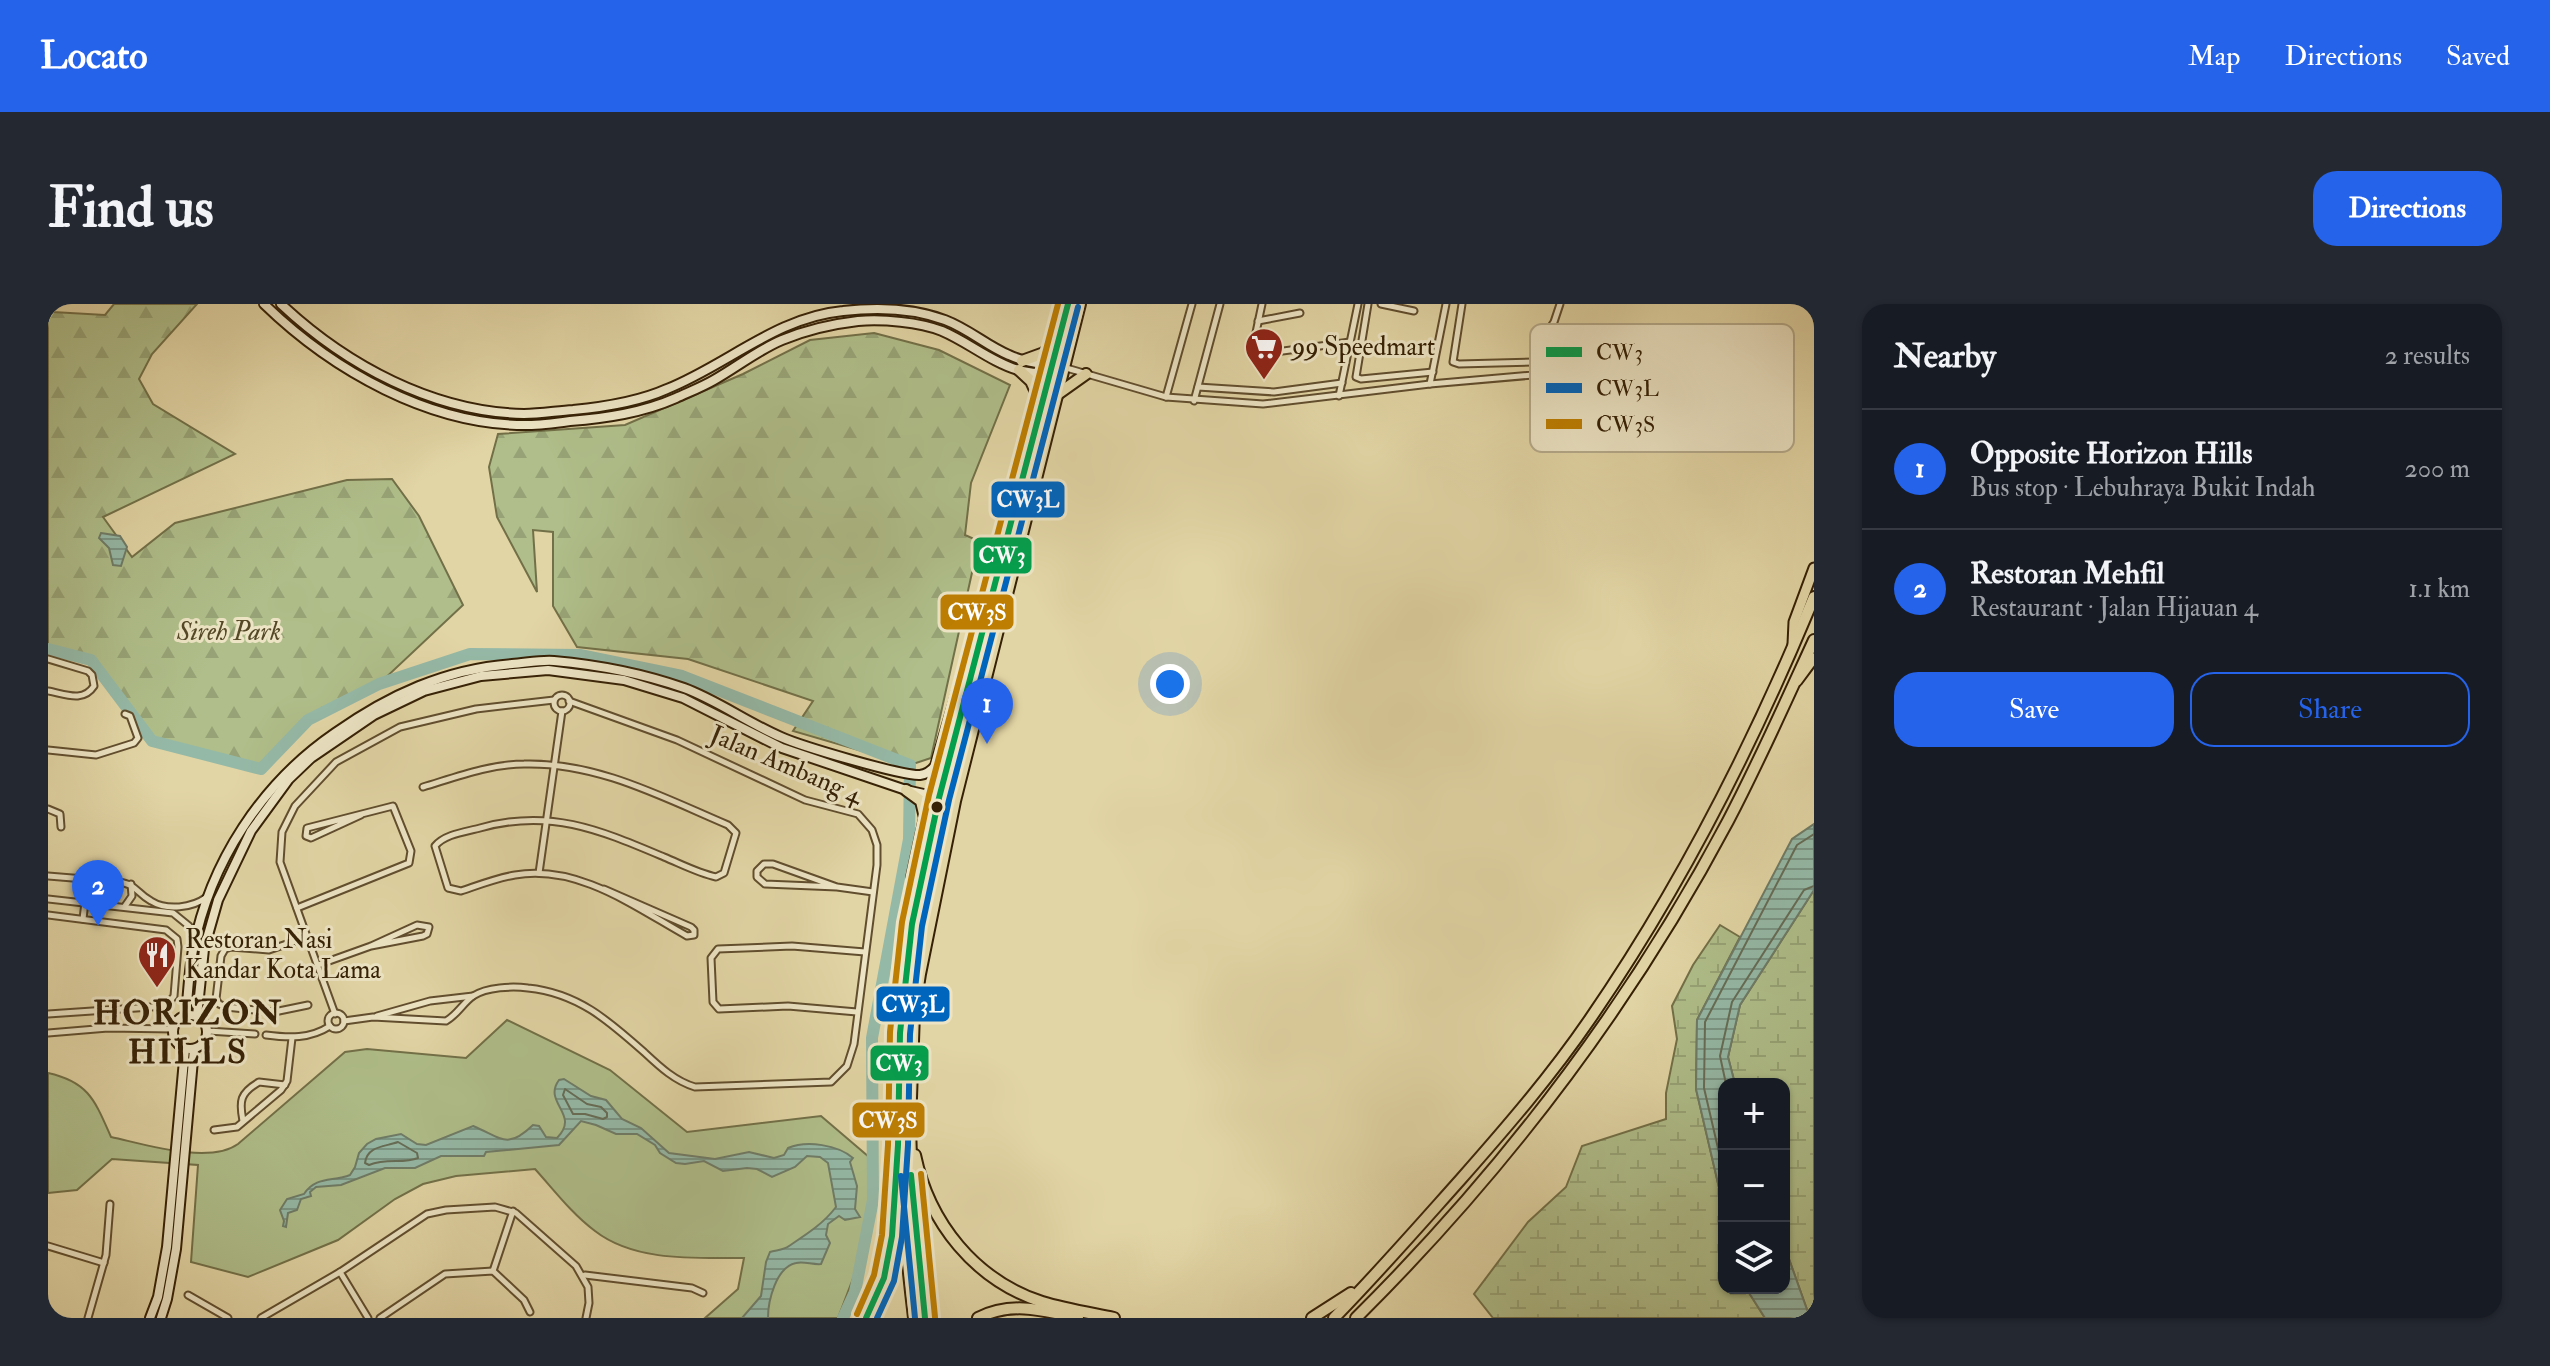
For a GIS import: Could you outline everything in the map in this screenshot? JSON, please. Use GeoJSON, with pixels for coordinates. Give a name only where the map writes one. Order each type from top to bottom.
{"type":"FeatureCollection","features":[{"type":"Feature","properties":{"kind":"highway"},"geometry":{"type":"LineString","coordinates":[[925,1318],[912,1191],[910,1126],[914,1013],[955,801],[1055,396],[1059,337],[1068,304]]}},
{"type":"Feature","properties":{"kind":"highway"},"geometry":{"type":"LineString","coordinates":[[866,1318],[879,1291],[890,1254],[898,1145],[900,1033],[912,924],[939,798],[1040,403],[1059,370],[1080,304]]}},
{"type":"Feature","properties":{"kind":"highway"},"geometry":{"type":"LineString","coordinates":[[1040,403],[1031,381],[1020,366],[1044,353],[1059,337]]}},
{"type":"Feature","properties":{"kind":"highway"},"geometry":{"type":"LineString","coordinates":[[1055,396],[1086,374]]}},
{"type":"Feature","properties":{"kind":"highway"},"geometry":{"type":"LineString","coordinates":[[1334,1318],[1501,1133],[1590,1019],[1699,844],[1760,721],[1814,597]]}},
{"type":"Feature","properties":{"kind":"highway"},"geometry":{"type":"LineString","coordinates":[[1356,1318],[1514,1145],[1612,1013],[1664,932],[1720,835],[1814,640]]}},
{"type":"Feature","properties":{"kind":"highway"},"geometry":{"type":"LineString","coordinates":[[906,790],[921,801],[925,818],[912,878],[912,924]]}},
{"type":"Feature","properties":{"kind":"highway"},"geometry":{"type":"LineString","coordinates":[[910,1126],[916,1162],[930,1202],[950,1237],[963,1252],[988,1274],[1024,1295],[1114,1318]]}},
{"type":"Feature","properties":{"kind":"highway"},"geometry":{"type":"LineString","coordinates":[[898,1145],[914,1318]]}},
{"type":"Feature","properties":{"kind":"highway"},"geometry":{"type":"LineString","coordinates":[[1312,1318],[1367,1284]]}},
{"type":"Feature","properties":{"kind":"highway"},"geometry":{"type":"LineString","coordinates":[[978,1318],[1000,1309],[1018,1307],[1078,1318]]}},
{"type":"Feature","properties":{"kind":"main road"},"geometry":{"type":"LineString","coordinates":[[1793,647],[1794,622],[1814,568]]}},
{"type":"Feature","properties":{"kind":"main road"},"geometry":{"type":"LineString","coordinates":[[1793,685],[1814,658]]}},
{"type":"Feature","properties":{"kind":"street"},"geometry":{"type":"LineString","coordinates":[[264,304],[296,335],[362,379],[435,409],[506,424],[599,419],[636,412],[715,380],[780,341],[812,329],[863,321],[939,330],[1020,366],[1086,374],[1166,397],[1194,401],[1263,404],[1530,375]]}},
{"type":"Feature","properties":{"kind":"street"},"geometry":{"type":"LineString","coordinates":[[281,304],[334,349],[366,368],[435,398],[504,413],[598,408],[666,390],[710,369],[776,330],[809,317],[841,311],[900,310],[944,320],[1020,366]]}},
{"type":"Feature","properties":{"kind":"street"},"geometry":{"type":"LineString","coordinates":[[1166,397],[1192,304]]}},
{"type":"Feature","properties":{"kind":"street"},"geometry":{"type":"LineString","coordinates":[[1194,401],[1220,304]]}},
{"type":"Feature","properties":{"kind":"street"},"geometry":{"type":"LineString","coordinates":[[1262,304],[1254,346],[1261,352],[1350,342]]}},
{"type":"Feature","properties":{"kind":"street"},"geometry":{"type":"LineString","coordinates":[[1339,396],[1358,304]]}},
{"type":"Feature","properties":{"kind":"street"},"geometry":{"type":"LineString","coordinates":[[1368,304],[1356,377],[1433,372]]}},
{"type":"Feature","properties":{"kind":"street"},"geometry":{"type":"LineString","coordinates":[[1381,304],[1414,311]]}},
{"type":"Feature","properties":{"kind":"street"},"geometry":{"type":"LineString","coordinates":[[1430,384],[1446,304]]}},
{"type":"Feature","properties":{"kind":"street"},"geometry":{"type":"LineString","coordinates":[[1462,304],[1453,362],[1530,362]]}},
{"type":"Feature","properties":{"kind":"street"},"geometry":{"type":"LineString","coordinates":[[1553,324],[1560,304]]}},
{"type":"Feature","properties":{"kind":"street"},"geometry":{"type":"LineString","coordinates":[[1258,321],[1300,313]]}},
{"type":"Feature","properties":{"kind":"street"},"geometry":{"type":"LineString","coordinates":[[1198,387],[1274,392],[1342,383]]}},
{"type":"Feature","properties":{"kind":"street"},"geometry":{"type":"LineString","coordinates":[[48,659],[92,675],[92,690],[81,697],[48,691]]}},
{"type":"Feature","properties":{"kind":"street"},"geometry":{"type":"LineString","coordinates":[[193,948],[209,896],[244,826],[282,775],[305,753],[370,708],[421,683],[480,666],[550,661],[627,670],[687,689],[782,738],[897,771],[922,775],[935,766],[959,684],[974,666]]}},
{"type":"Feature","properties":{"kind":"street"},"geometry":{"type":"LineString","coordinates":[[197,1016],[204,949],[218,900],[235,859],[260,817],[289,779],[311,758],[374,715],[424,691],[481,676],[548,670],[624,680],[683,698],[782,748],[906,790],[955,801]]}},
{"type":"Feature","properties":{"kind":"street"},"geometry":{"type":"LineString","coordinates":[[335,1014],[280,862],[282,832],[295,806],[336,762],[400,727],[476,709],[554,700],[562,695],[569,701],[568,708],[562,711],[555,708],[554,700]]}},
{"type":"Feature","properties":{"kind":"street","name":"Jalan Ambang 4"},"geometry":{"type":"LineString","coordinates":[[474,996],[516,987],[567,996],[603,1016],[667,1072],[695,1087],[711,1089],[831,1082],[841,1075],[851,1056],[873,892],[877,845],[872,830],[858,814],[805,800],[677,740],[569,701]]}},
{"type":"Feature","properties":{"kind":"street"},"geometry":{"type":"LineString","coordinates":[[539,873],[562,711]]}},
{"type":"Feature","properties":{"kind":"street"},"geometry":{"type":"LineString","coordinates":[[48,750],[96,755],[134,743],[138,738],[131,718],[125,714]]}},
{"type":"Feature","properties":{"kind":"street"},"geometry":{"type":"LineString","coordinates":[[423,787],[486,769],[522,764],[554,765],[588,770],[621,780],[733,828],[736,838],[724,873],[716,877],[603,831],[571,822],[501,822],[439,842],[435,850],[448,888],[452,891],[517,874],[539,873],[572,878],[604,889],[691,927],[694,935],[687,936],[604,889]]}},
{"type":"Feature","properties":{"kind":"street"},"geometry":{"type":"LineString","coordinates":[[297,908],[409,863],[411,851],[393,806],[307,828],[305,834],[311,838],[361,815]]}},
{"type":"Feature","properties":{"kind":"street"},"geometry":{"type":"LineString","coordinates":[[48,809],[60,814],[61,827]]}},
{"type":"Feature","properties":{"kind":"street"},"geometry":{"type":"LineString","coordinates":[[837,887],[773,864],[764,864],[757,871],[757,877],[765,884],[873,892]]}},
{"type":"Feature","properties":{"kind":"street"},"geometry":{"type":"LineString","coordinates":[[48,876],[109,881]]}},
{"type":"Feature","properties":{"kind":"street"},"geometry":{"type":"LineString","coordinates":[[118,882],[131,884],[155,904],[187,907],[209,896]]}},
{"type":"Feature","properties":{"kind":"street"},"geometry":{"type":"LineString","coordinates":[[125,906],[132,896],[131,884]]}},
{"type":"Feature","properties":{"kind":"street"},"geometry":{"type":"LineString","coordinates":[[48,899],[173,913],[183,919],[193,934],[186,1016]]}},
{"type":"Feature","properties":{"kind":"street"},"geometry":{"type":"LineString","coordinates":[[83,919],[85,902]]}},
{"type":"Feature","properties":{"kind":"street"},"geometry":{"type":"LineString","coordinates":[[48,915],[166,930],[177,939],[178,947],[174,996],[166,1006],[48,1014]]}},
{"type":"Feature","properties":{"kind":"street"},"geometry":{"type":"LineString","coordinates":[[318,965],[417,925],[429,927],[423,936],[371,946]]}},
{"type":"Feature","properties":{"kind":"street"},"geometry":{"type":"LineString","coordinates":[[307,937],[269,950],[225,949],[221,956],[216,999],[226,1007],[274,1012],[308,1005]]}},
{"type":"Feature","properties":{"kind":"street"},"geometry":{"type":"LineString","coordinates":[[857,1012],[788,1006],[719,1009],[713,1002],[711,958],[718,949],[792,946],[865,953]]}},
{"type":"Feature","properties":{"kind":"street"},"geometry":{"type":"LineString","coordinates":[[344,1021],[373,1017],[430,1001],[474,996]]}},
{"type":"Feature","properties":{"kind":"street"},"geometry":{"type":"LineString","coordinates":[[373,1017],[446,1021],[474,996]]}},
{"type":"Feature","properties":{"kind":"street"},"geometry":{"type":"LineString","coordinates":[[330,1026],[329,1018],[335,1014],[343,1016],[344,1021]]}},
{"type":"Feature","properties":{"kind":"street"},"geometry":{"type":"LineString","coordinates":[[186,1016],[197,1016],[205,1022],[208,1031],[203,1044],[190,1049],[177,1043],[173,1029],[178,1020],[186,1016]]}},
{"type":"Feature","properties":{"kind":"street"},"geometry":{"type":"LineString","coordinates":[[330,1026],[339,1029],[344,1021]]}},
{"type":"Feature","properties":{"kind":"street"},"geometry":{"type":"LineString","coordinates":[[266,1035],[292,1038],[330,1026]]}},
{"type":"Feature","properties":{"kind":"street"},"geometry":{"type":"LineString","coordinates":[[48,1033],[108,1028],[173,1029]]}},
{"type":"Feature","properties":{"kind":"street"},"geometry":{"type":"LineString","coordinates":[[208,1031],[255,1034]]}},
{"type":"Feature","properties":{"kind":"street"},"geometry":{"type":"LineString","coordinates":[[214,1130],[237,1127],[285,1085],[292,1038]]}},
{"type":"Feature","properties":{"kind":"street"},"geometry":{"type":"LineString","coordinates":[[150,1318],[158,1297],[167,1247],[190,1049]]}},
{"type":"Feature","properties":{"kind":"street"},"geometry":{"type":"LineString","coordinates":[[161,1318],[176,1249],[190,1049]]}},
{"type":"Feature","properties":{"kind":"street"},"geometry":{"type":"LineString","coordinates":[[243,1122],[240,1102],[243,1094],[259,1082],[285,1085]]}},
{"type":"Feature","properties":{"kind":"street"},"geometry":{"type":"LineString","coordinates":[[88,1318],[104,1263],[110,1231],[110,1204]]}},
{"type":"Feature","properties":{"kind":"street"},"geometry":{"type":"LineString","coordinates":[[261,1318],[340,1272],[427,1214],[495,1207],[513,1211],[528,1222],[584,1275],[589,1295],[586,1318]]}},
{"type":"Feature","properties":{"kind":"street"},"geometry":{"type":"LineString","coordinates":[[493,1271],[513,1211]]}},
{"type":"Feature","properties":{"kind":"street"},"geometry":{"type":"LineString","coordinates":[[48,1246],[104,1263]]}},
{"type":"Feature","properties":{"kind":"street"},"geometry":{"type":"LineString","coordinates":[[380,1318],[445,1274],[493,1271],[524,1300],[530,1312]]}},
{"type":"Feature","properties":{"kind":"street"},"geometry":{"type":"LineString","coordinates":[[340,1272],[368,1318]]}},
{"type":"Feature","properties":{"kind":"street"},"geometry":{"type":"LineString","coordinates":[[584,1275],[692,1288],[703,1293]]}},
{"type":"Feature","properties":{"kind":"street"},"geometry":{"type":"LineString","coordinates":[[188,1295],[228,1318]]}},
{"type":"Feature","properties":{"kind":"green space","name":"Sireh Park"},"geometry":{"type":"Polygon","coordinates":[[[48,304],[51,304],[53,312],[105,315],[114,304],[197,304],[152,354],[139,379],[153,404],[235,454],[103,517],[132,557],[175,523],[347,480],[392,479],[419,516],[463,605],[379,684],[308,720],[261,769],[152,741],[91,660],[48,649],[48,304]]]}},
{"type":"Feature","properties":{"kind":"green space"},"geometry":{"type":"Polygon","coordinates":[[[874,333],[939,350],[1010,385],[971,483],[965,535],[979,541],[931,758],[910,765],[793,731],[813,701],[688,659],[577,647],[553,606],[553,532],[533,530],[537,592],[497,517],[489,467],[498,434],[625,425],[743,374],[810,340],[874,333]]]}},
{"type":"Feature","properties":{"kind":"green space"},"geometry":{"type":"Polygon","coordinates":[[[1814,890],[1814,1318],[1810,1318],[1790,1262],[1790,1078],[1733,1078],[1728,1057],[1740,1005],[1814,890]]]}},
{"type":"Feature","properties":{"kind":"green space"},"geometry":{"type":"Polygon","coordinates":[[[1720,925],[1740,937],[1697,1020],[1696,1089],[1718,1183],[1718,1294],[1750,1294],[1765,1318],[1493,1318],[1474,1294],[1528,1222],[1566,1187],[1582,1146],[1666,1119],[1666,1093],[1677,1039],[1672,1006],[1693,965],[1720,925]]]}},
{"type":"Feature","properties":{"kind":"green space"},"geometry":{"type":"Polygon","coordinates":[[[507,1020],[610,1070],[687,1132],[821,1116],[869,1157],[869,1224],[865,1247],[838,1318],[705,1318],[738,1289],[744,1258],[666,1256],[611,1241],[579,1217],[535,1169],[456,1176],[423,1184],[395,1199],[338,1240],[248,1277],[191,1262],[198,1165],[112,1159],[77,1190],[48,1193],[48,1073],[73,1082],[89,1095],[111,1137],[176,1151],[211,1153],[238,1144],[345,1052],[367,1049],[466,1058],[507,1020]]]}},
{"type":"Feature","properties":{"kind":"water"},"geometry":{"type":"Polygon","coordinates":[[[101,533],[120,536],[127,547],[121,566],[113,565],[109,548],[99,538],[101,533]]]}},
{"type":"Feature","properties":{"kind":"water"},"geometry":{"type":"Polygon","coordinates":[[[1814,824],[1814,890],[1740,1005],[1728,1057],[1733,1078],[1718,1078],[1718,1183],[1696,1089],[1697,1020],[1792,839],[1814,824]]]}},
{"type":"Feature","properties":{"kind":"water"},"geometry":{"type":"Polygon","coordinates":[[[564,1079],[591,1096],[606,1100],[622,1119],[641,1128],[669,1153],[715,1159],[749,1152],[774,1158],[784,1155],[788,1148],[804,1144],[839,1150],[853,1158],[850,1162],[857,1186],[855,1209],[860,1217],[845,1220],[839,1216],[828,1224],[826,1235],[830,1243],[821,1264],[796,1263],[783,1271],[772,1294],[768,1318],[742,1318],[761,1296],[770,1252],[787,1247],[802,1237],[836,1207],[828,1163],[820,1157],[807,1156],[795,1167],[772,1177],[757,1169],[723,1171],[704,1161],[676,1163],[637,1134],[616,1134],[581,1121],[559,1145],[486,1152],[484,1156],[441,1156],[415,1168],[385,1168],[341,1185],[316,1187],[310,1192],[311,1196],[301,1199],[297,1210],[288,1213],[286,1227],[283,1226],[280,1210],[287,1199],[304,1194],[319,1182],[350,1175],[359,1153],[376,1139],[401,1134],[417,1144],[426,1145],[473,1126],[498,1138],[510,1139],[533,1125],[539,1126],[546,1137],[557,1138],[565,1122],[555,1088],[559,1080],[564,1079]]]}},
{"type":"Feature","properties":{"kind":"water"},"geometry":{"type":"Polygon","coordinates":[[[1790,1262],[1810,1318],[1765,1318],[1750,1294],[1790,1294],[1790,1262]]]}},
{"type":"Feature","properties":{"kind":"waterway"},"geometry":{"type":"LineString","coordinates":[[48,649],[91,660],[152,741],[261,769],[308,720],[379,684],[470,654],[580,655],[682,676],[910,765],[909,839],[872,1038],[873,1200],[855,1292],[843,1318]]}},
{"type":"Feature","properties":{"kind":"transit line","name":"CW3S"},"geometry":{"type":"LineString","coordinates":[[857,1314],[874,1275],[882,1235],[888,1145],[890,1032],[902,922],[929,795],[1058,304]]}},
{"type":"Feature","properties":{"kind":"transit line","name":"CW3"},"geometry":{"type":"LineString","coordinates":[[866,1318],[884,1278],[892,1236],[898,1145],[900,1033],[912,924],[939,798],[1068,304]]}},
{"type":"Feature","properties":{"kind":"transit line","name":"CW3L"},"geometry":{"type":"LineString","coordinates":[[877,1318],[894,1281],[902,1237],[910,1034],[922,926],[949,800],[1078,307]]}},
{"type":"Feature","properties":{"kind":"transit line","name":"CW3S"},"geometry":{"type":"LineString","coordinates":[[921,1174],[935,1317]]}},
{"type":"Feature","properties":{"kind":"transit line","name":"CW3"},"geometry":{"type":"LineString","coordinates":[[911,1175],[925,1318]]}},
{"type":"Feature","properties":{"kind":"transit line","name":"CW3L"},"geometry":{"type":"LineString","coordinates":[[901,1176],[915,1318]]}},
{"type":"Feature","properties":{"kind":"place","name":"99 Speedmart"},"geometry":{"type":"Point","coordinates":[1264,381]}},
{"type":"Feature","properties":{"kind":"place","name":"Opposite Horizon Hills"},"geometry":{"type":"Point","coordinates":[987,744]}},
{"type":"Feature","properties":{"kind":"place","name":"Restoran Mehfil"},"geometry":{"type":"Point","coordinates":[98,926]}},
{"type":"Feature","properties":{"kind":"place","name":"Restoran Nasi Kandar Kota Lama"},"geometry":{"type":"Point","coordinates":[157,989]}},
{"type":"Feature","properties":{"kind":"district","name":"HORIZON HILLS"},"geometry":{"type":"Point","coordinates":[188,1032]}}]}
